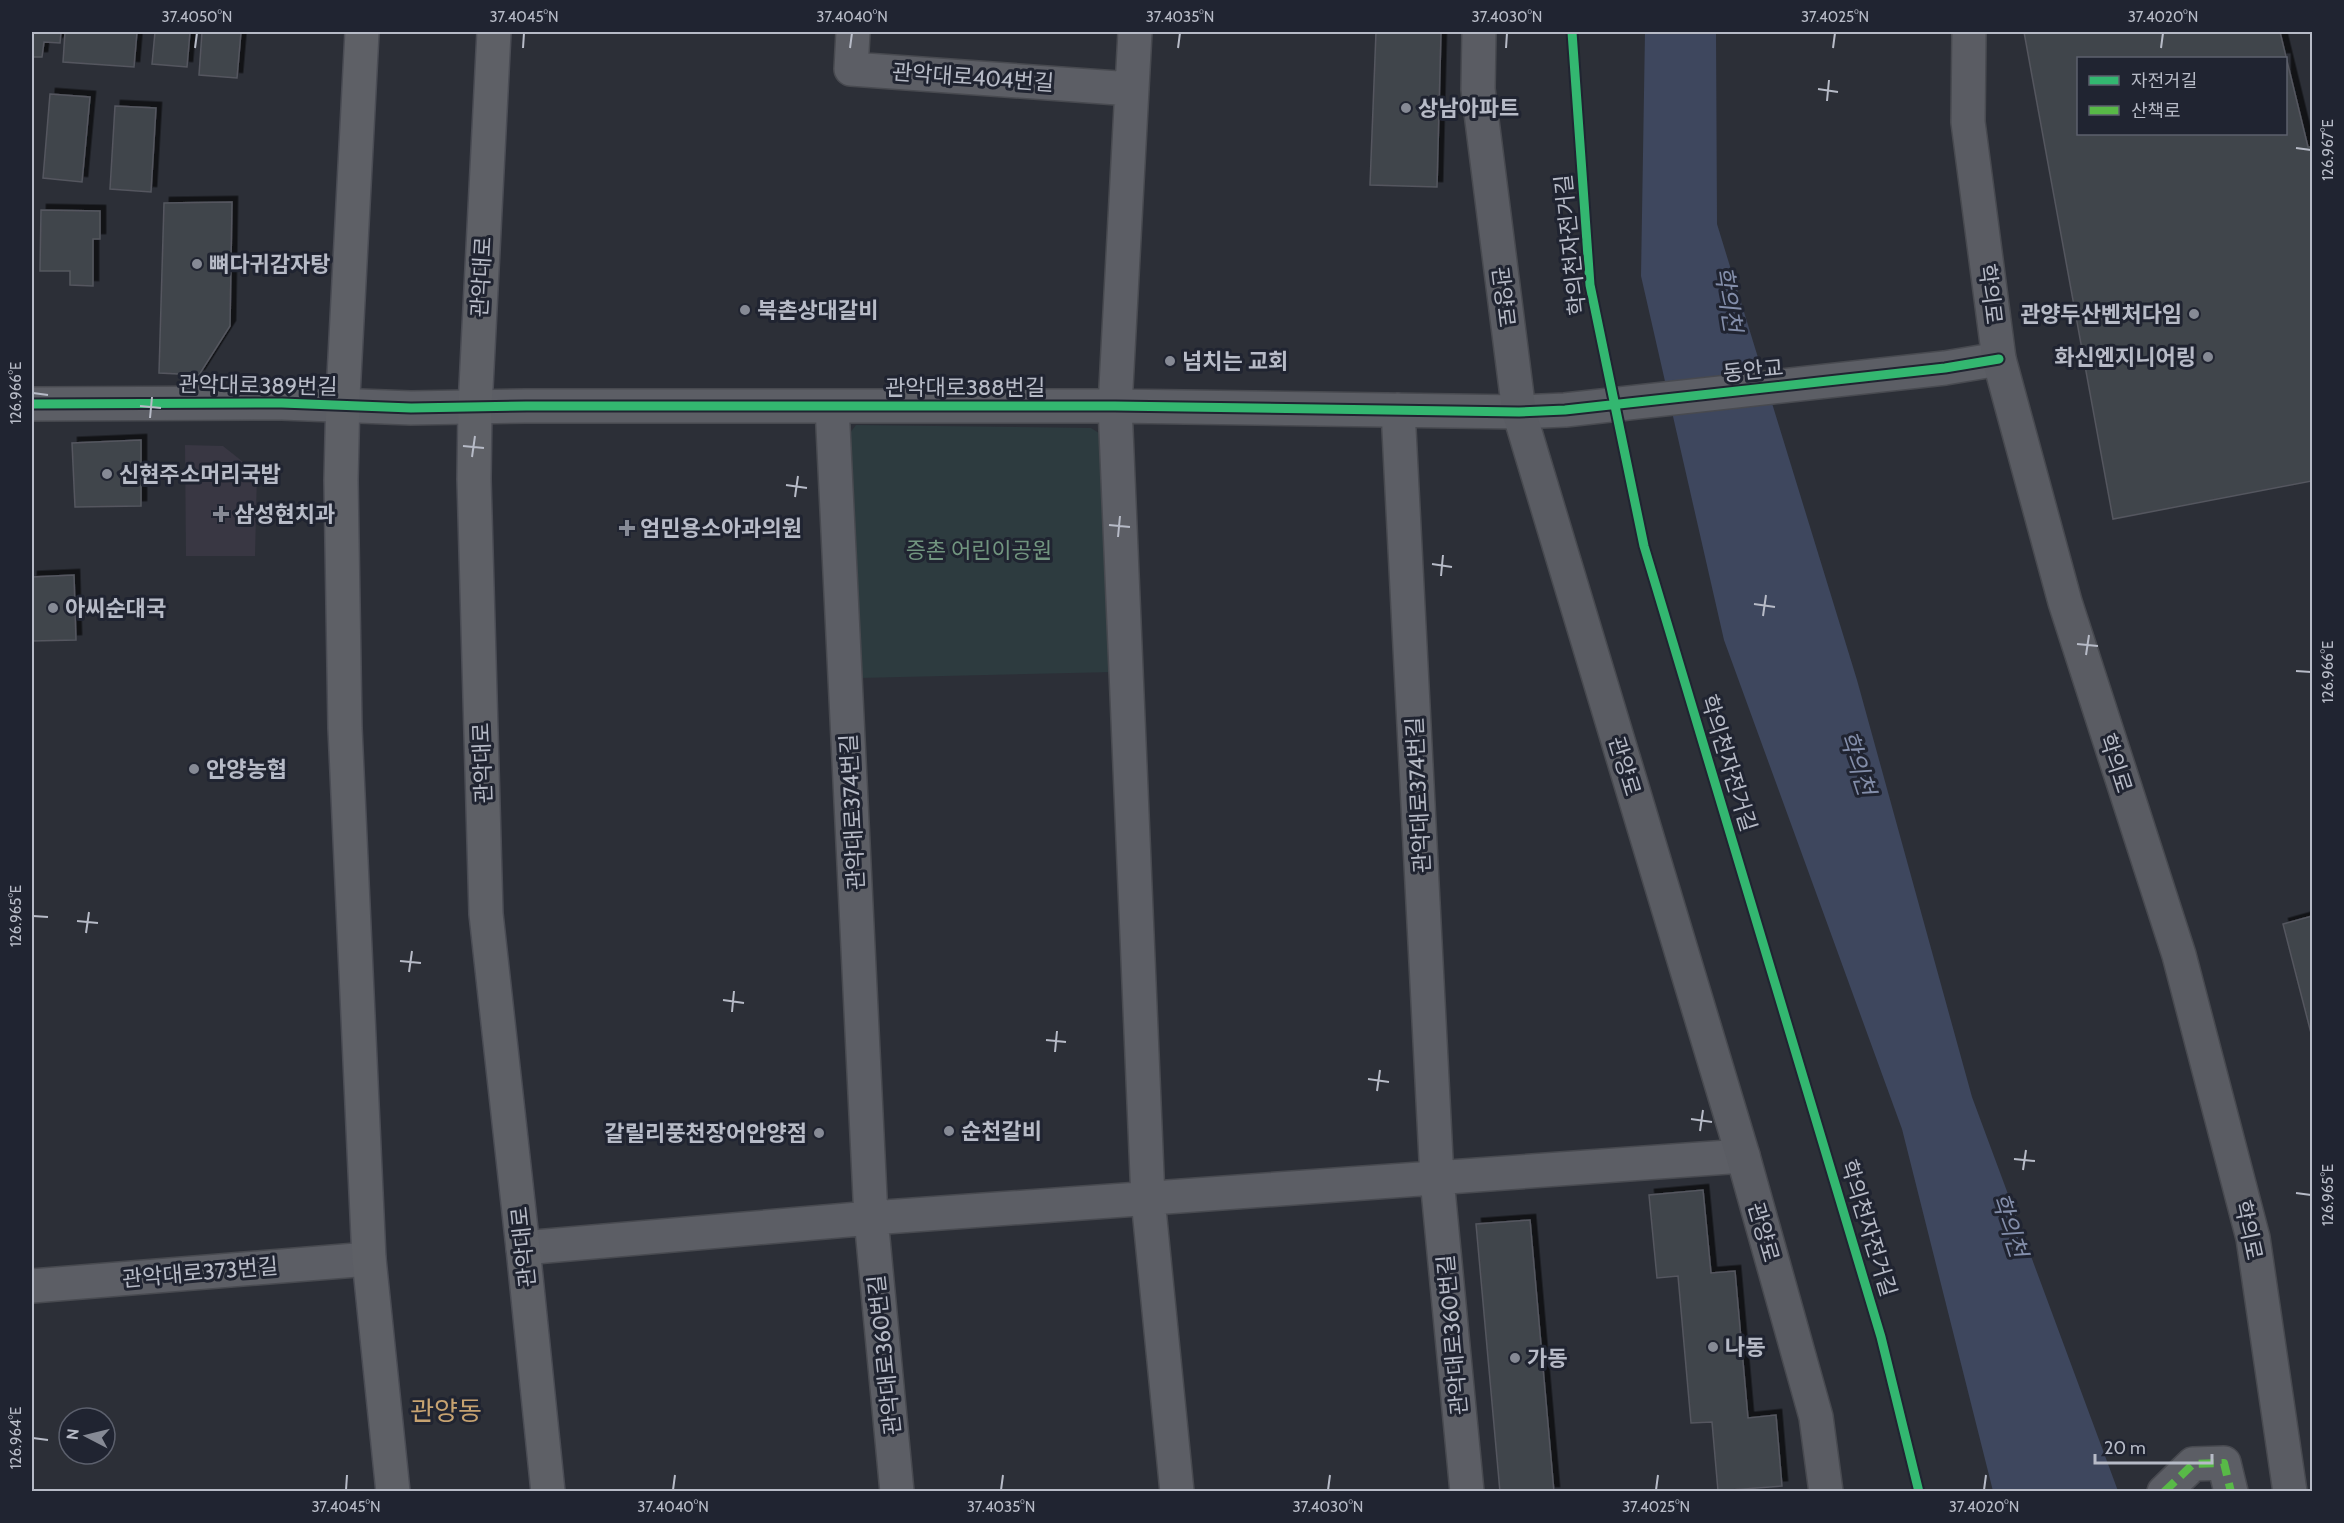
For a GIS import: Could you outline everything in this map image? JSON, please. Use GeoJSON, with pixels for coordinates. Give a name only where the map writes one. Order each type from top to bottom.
{"type":"FeatureCollection","features":[{"type":"Feature","properties":{"kind":"main road"},"geometry":{"type":"LineString","coordinates":[[362,32],[341,480],[345,728],[369,1259],[393,1491]]}},
{"type":"Feature","properties":{"kind":"main road","name":"관악대로"},"geometry":{"type":"LineString","coordinates":[[494,32],[475,407],[474,479],[486,914],[548,1491]]}},
{"type":"Feature","properties":{"kind":"street","name":"관악대로404번길"},"geometry":{"type":"LineString","coordinates":[[853,32],[851,69],[1132,88]]}},
{"type":"Feature","properties":{"kind":"street"},"geometry":{"type":"LineString","coordinates":[[1135,32],[1116,406],[1148,1199],[1177,1491]]}},
{"type":"Feature","properties":{"kind":"street","name":"관양로"},"geometry":{"type":"LineString","coordinates":[[1479,32],[1478,89],[1519,411],[1743,1156],[1816,1417],[1826,1491]]}},
{"type":"Feature","properties":{"kind":"street","name":"학의로"},"geometry":{"type":"LineString","coordinates":[[1969,32],[1968,122],[2000,359],[2065,602],[2178,955],[2253,1238],[2290,1491]]}},
{"type":"Feature","properties":{"kind":"street","name":"동안교"},"geometry":{"type":"LineString","coordinates":[[1519,411],[1564,410],[1945,368],[2000,359]]}},
{"type":"Feature","properties":{"kind":"street","name":"관악대로389번길"},"geometry":{"type":"LineString","coordinates":[[32,404],[344,405],[411,408]]}},
{"type":"Feature","properties":{"kind":"street","name":"관악대로374번길"},"geometry":{"type":"LineString","coordinates":[[832,406],[871,1218]]}},
{"type":"Feature","properties":{"kind":"street","name":"관악대로388번길"},"geometry":{"type":"LineString","coordinates":[[411,408],[1116,406],[1519,411]]}},
{"type":"Feature","properties":{"kind":"street","name":"관악대로374번길"},"geometry":{"type":"LineString","coordinates":[[1398,410],[1437,1179]]}},
{"type":"Feature","properties":{"kind":"street"},"geometry":{"type":"LineString","coordinates":[[523,1248],[871,1218],[1743,1156]]}},
{"type":"Feature","properties":{"kind":"street","name":"관악대로360번길"},"geometry":{"type":"LineString","coordinates":[[1437,1179],[1467,1491]]}},
{"type":"Feature","properties":{"kind":"street","name":"관악대로360번길"},"geometry":{"type":"LineString","coordinates":[[871,1218],[897,1491]]}},
{"type":"Feature","properties":{"kind":"street","name":"관악대로373번길"},"geometry":{"type":"LineString","coordinates":[[32,1286],[369,1259]]}},
{"type":"Feature","properties":{"kind":"street"},"geometry":{"type":"LineString","coordinates":[[2164,1491],[2193,1464],[2224,1463],[2231,1491]]}},
{"type":"Feature","properties":{"kind":"shaded area","name":"삼성현치과"},"geometry":{"type":"Polygon","coordinates":[[[185,445],[223,446],[257,473],[255,556],[186,556],[185,445]]]}},
{"type":"Feature","properties":{"kind":"green space","name":"증촌 어린이공원"},"geometry":{"type":"Polygon","coordinates":[[[856,425],[1091,428],[1102,435],[1114,672],[859,678],[850,433],[856,425]]]}},
{"type":"Feature","properties":{"kind":"water","name":"학의천"},"geometry":{"type":"Polygon","coordinates":[[[1645,32],[1716,32],[1717,224],[1857,680],[1972,1097],[2118,1491],[1993,1491],[1902,1129],[1724,640],[1641,276],[1645,32]]]}},
{"type":"Feature","properties":{"kind":"building"},"geometry":{"type":"Polygon","coordinates":[[[32,32],[61,32],[60,43],[44,42],[42,57],[32,57],[32,32]]]}},
{"type":"Feature","properties":{"kind":"building"},"geometry":{"type":"Polygon","coordinates":[[[65,32],[137,32],[134,67],[63,62],[65,32]]]}},
{"type":"Feature","properties":{"kind":"building"},"geometry":{"type":"Polygon","coordinates":[[[155,32],[190,32],[187,67],[152,64],[155,32]]]}},
{"type":"Feature","properties":{"kind":"building"},"geometry":{"type":"Polygon","coordinates":[[[202,32],[241,32],[237,78],[199,75],[202,32]]]}},
{"type":"Feature","properties":{"kind":"building","name":"상남아파트"},"geometry":{"type":"Polygon","coordinates":[[[1376,32],[1441,32],[1437,187],[1370,185],[1376,32]]]}},
{"type":"Feature","properties":{"kind":"building","name":"관양두산벤처다임"},"geometry":{"type":"Polygon","coordinates":[[[2024,32],[2280,32],[2286,57],[2077,57],[2077,135],[2287,135],[2287,61],[2308,147],[2312,147],[2312,481],[2113,519],[2024,32]]]}},
{"type":"Feature","properties":{"kind":"building"},"geometry":{"type":"Polygon","coordinates":[[[50,94],[90,97],[82,182],[43,178],[50,94]]]}},
{"type":"Feature","properties":{"kind":"building"},"geometry":{"type":"Polygon","coordinates":[[[115,106],[156,108],[151,192],[110,189],[115,106]]]}},
{"type":"Feature","properties":{"kind":"building","name":"뼈다귀감자탕"},"geometry":{"type":"Polygon","coordinates":[[[232,202],[230,326],[199,375],[159,373],[164,203],[232,202]]]}},
{"type":"Feature","properties":{"kind":"building"},"geometry":{"type":"Polygon","coordinates":[[[41,210],[100,211],[100,239],[93,239],[93,286],[70,285],[70,271],[40,271],[41,210]]]}},
{"type":"Feature","properties":{"kind":"building","name":"신현주소머리국밥"},"geometry":{"type":"Polygon","coordinates":[[[141,440],[141,506],[75,507],[72,443],[141,440]]]}},
{"type":"Feature","properties":{"kind":"building","name":"아씨순대국"},"geometry":{"type":"Polygon","coordinates":[[[74,575],[76,640],[32,641],[32,577],[74,575]]]}},
{"type":"Feature","properties":{"kind":"building"},"geometry":{"type":"Polygon","coordinates":[[[2312,916],[2312,1037],[2283,924],[2312,916]]]}},
{"type":"Feature","properties":{"kind":"building","name":"나동"},"geometry":{"type":"Polygon","coordinates":[[[1703,1190],[1711,1273],[1735,1271],[1748,1418],[1776,1415],[1782,1486],[1718,1491],[1712,1422],[1691,1423],[1678,1276],[1657,1278],[1649,1195],[1703,1190]]]}},
{"type":"Feature","properties":{"kind":"building","name":"가동"},"geometry":{"type":"Polygon","coordinates":[[[1530,1220],[1554,1492],[1500,1492],[1476,1224],[1530,1220]]]}},
{"type":"Feature","properties":{"kind":"marked path"},"geometry":{"type":"LineString","coordinates":[[2164,1492],[2193,1464],[2224,1463],[2231,1492]]}},
{"type":"Feature","properties":{"kind":"cycle path","name":"학의천자전거길"},"geometry":{"type":"LineString","coordinates":[[1572,32],[1590,285],[1644,546],[1881,1337],[1919,1492]]}},
{"type":"Feature","properties":{"kind":"cycle path"},"geometry":{"type":"LineString","coordinates":[[32,404],[282,403],[411,408],[1115,406],[1519,412],[1565,410],[1945,368],[1999,359]]}},
{"type":"Feature","properties":{"kind":"place","name":"상남아파트"},"geometry":{"type":"Point","coordinates":[1406,108]}},
{"type":"Feature","properties":{"kind":"place","name":"뼈다귀감자탕"},"geometry":{"type":"Point","coordinates":[197,264]}},
{"type":"Feature","properties":{"kind":"place","name":"북촌상대갈비"},"geometry":{"type":"Point","coordinates":[745,310]}},
{"type":"Feature","properties":{"kind":"place","name":"관양두산벤처다임"},"geometry":{"type":"Point","coordinates":[2194,314]}},
{"type":"Feature","properties":{"kind":"place","name":"화신엔지니어링"},"geometry":{"type":"Point","coordinates":[2208,357]}},
{"type":"Feature","properties":{"kind":"place","name":"넘치는 교회"},"geometry":{"type":"Point","coordinates":[1170,361]}},
{"type":"Feature","properties":{"kind":"place","name":"신현주소머리국밥"},"geometry":{"type":"Point","coordinates":[107,474]}},
{"type":"Feature","properties":{"kind":"place","name":"삼성현치과"},"geometry":{"type":"Point","coordinates":[221,514]}},
{"type":"Feature","properties":{"kind":"place","name":"엄민용소아과의원"},"geometry":{"type":"Point","coordinates":[627,528]}},
{"type":"Feature","properties":{"kind":"place","name":"아씨순대국"},"geometry":{"type":"Point","coordinates":[53,608]}},
{"type":"Feature","properties":{"kind":"place","name":"안양농협"},"geometry":{"type":"Point","coordinates":[194,769]}},
{"type":"Feature","properties":{"kind":"place","name":"순천갈비"},"geometry":{"type":"Point","coordinates":[949,1131]}},
{"type":"Feature","properties":{"kind":"place","name":"갈릴리풍천장어안양점"},"geometry":{"type":"Point","coordinates":[819,1133]}},
{"type":"Feature","properties":{"kind":"place","name":"나동"},"geometry":{"type":"Point","coordinates":[1713,1347]}},
{"type":"Feature","properties":{"kind":"place","name":"가동"},"geometry":{"type":"Point","coordinates":[1515,1358]}},
{"type":"Feature","properties":{"kind":"district","name":"관양동"},"geometry":{"type":"Point","coordinates":[446,1411]}}]}
